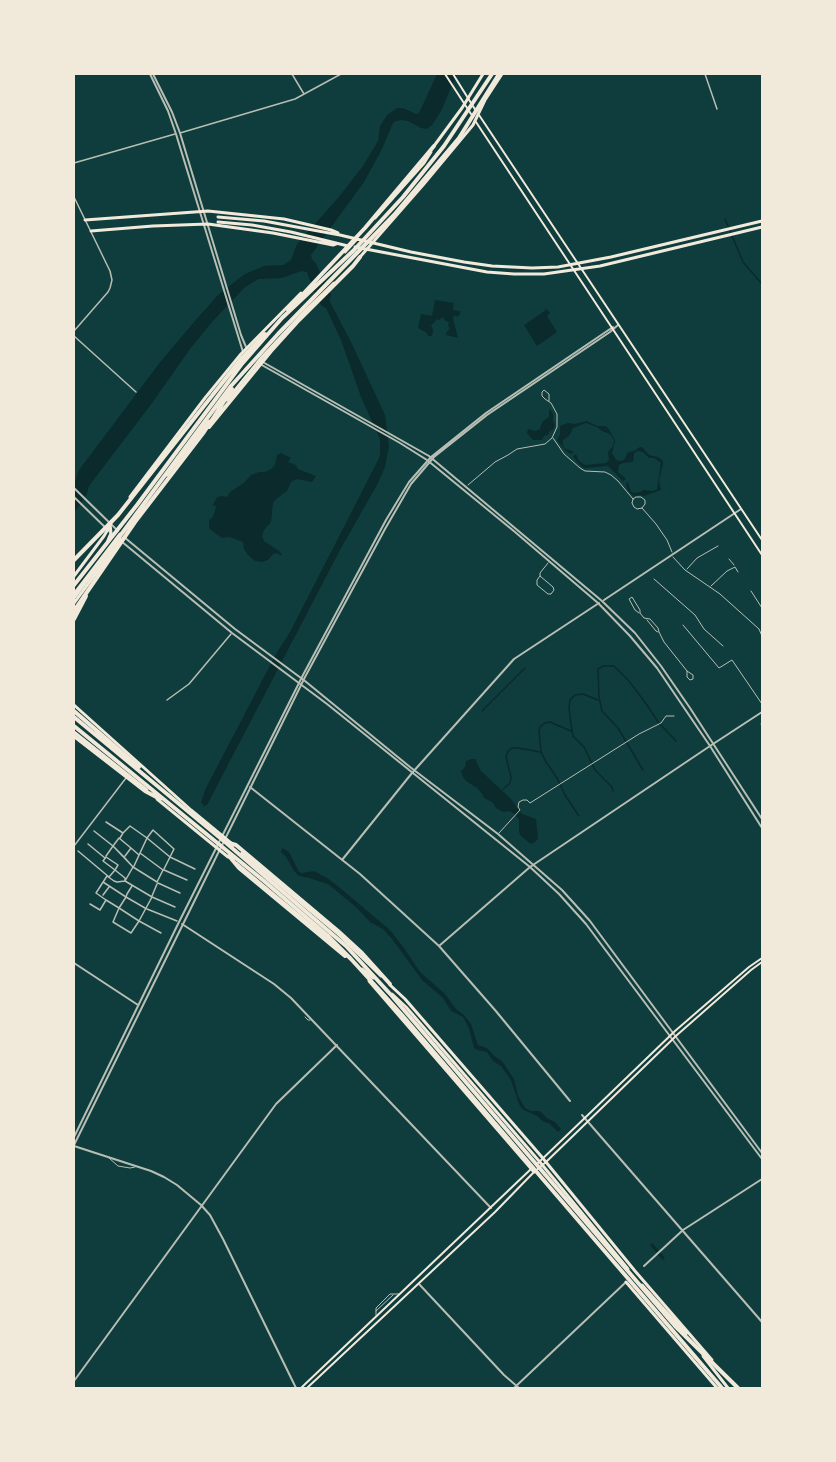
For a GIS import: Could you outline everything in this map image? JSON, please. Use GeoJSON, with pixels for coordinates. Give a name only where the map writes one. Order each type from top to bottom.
{"type":"FeatureCollection","features":[{"type":"Feature","properties":{"kind":"highway"},"geometry":{"type":"LineString","coordinates":[[74,585],[137,505],[221,390],[282,318],[368,236],[403,197],[444,146],[492,74]]}},
{"type":"Feature","properties":{"kind":"highway"},"geometry":{"type":"LineString","coordinates":[[102,561],[238,378],[417,189],[459,138],[501,74]]}},
{"type":"Feature","properties":{"kind":"highway"},"geometry":{"type":"LineString","coordinates":[[282,318],[434,146]]}},
{"type":"Feature","properties":{"kind":"highway"},"geometry":{"type":"LineString","coordinates":[[204,432],[271,351],[360,257]]}},
{"type":"Feature","properties":{"kind":"highway"},"geometry":{"type":"LineString","coordinates":[[74,560],[118,515],[241,359],[259,339],[275,326]]}},
{"type":"Feature","properties":{"kind":"highway"},"geometry":{"type":"LineString","coordinates":[[74,595],[135,522],[204,432],[238,378]]}},
{"type":"Feature","properties":{"kind":"highway"},"geometry":{"type":"LineString","coordinates":[[74,611],[135,522]]}},
{"type":"Feature","properties":{"kind":"highway"},"geometry":{"type":"LineString","coordinates":[[74,619],[94,582]]}},
{"type":"Feature","properties":{"kind":"highway"},"geometry":{"type":"LineString","coordinates":[[74,713],[175,802],[224,838],[325,927],[374,975],[675,1326],[737,1389]]}},
{"type":"Feature","properties":{"kind":"highway"},"geometry":{"type":"LineString","coordinates":[[74,726],[289,902],[351,958],[722,1389]]}},
{"type":"Feature","properties":{"kind":"highway"},"geometry":{"type":"LineString","coordinates":[[74,734],[145,791],[173,807]]}},
{"type":"Feature","properties":{"kind":"highway"},"geometry":{"type":"LineString","coordinates":[[224,838],[236,845],[362,953],[390,984]]}},
{"type":"Feature","properties":{"kind":"highway"},"geometry":{"type":"LineString","coordinates":[[225,850],[238,868],[345,956]]}},
{"type":"Feature","properties":{"kind":"main road"},"geometry":{"type":"LineString","coordinates":[[445,74],[762,555]]}},
{"type":"Feature","properties":{"kind":"main road"},"geometry":{"type":"LineString","coordinates":[[453,74],[762,540]]}},
{"type":"Feature","properties":{"kind":"main road"},"geometry":{"type":"LineString","coordinates":[[86,577],[89,564],[109,537],[110,524],[205,398],[243,352],[351,246],[424,163],[483,74]]}},
{"type":"Feature","properties":{"kind":"main road"},"geometry":{"type":"LineString","coordinates":[[360,257],[475,121],[501,74]]}},
{"type":"Feature","properties":{"kind":"main road"},"geometry":{"type":"LineString","coordinates":[[85,220],[202,211],[284,219],[332,230],[340,235]]}},
{"type":"Feature","properties":{"kind":"main road"},"geometry":{"type":"LineString","coordinates":[[762,221],[577,264],[532,268],[492,266],[411,252],[340,235],[264,221],[218,219],[487,272],[530,274],[581,269],[762,227]]}},
{"type":"Feature","properties":{"kind":"main road"},"geometry":{"type":"LineString","coordinates":[[90,231],[206,225],[273,233],[333,245],[338,243]]}},
{"type":"Feature","properties":{"kind":"main road"},"geometry":{"type":"LineString","coordinates":[[74,595],[202,429],[259,361],[333,284]]}},
{"type":"Feature","properties":{"kind":"main road"},"geometry":{"type":"LineString","coordinates":[[74,576],[109,532]]}},
{"type":"Feature","properties":{"kind":"main road"},"geometry":{"type":"LineString","coordinates":[[74,603],[120,541],[120,533]]}},
{"type":"Feature","properties":{"kind":"main road"},"geometry":{"type":"LineString","coordinates":[[74,705],[224,838],[337,933],[405,999],[688,1337],[728,1389]]}},
{"type":"Feature","properties":{"kind":"main road"},"geometry":{"type":"LineString","coordinates":[[74,734],[128,775],[334,944],[532,1171]]}},
{"type":"Feature","properties":{"kind":"main road"},"geometry":{"type":"LineString","coordinates":[[307,1389],[495,1213],[541,1160],[673,1032],[749,967],[762,960]]}},
{"type":"Feature","properties":{"kind":"main road"},"geometry":{"type":"LineString","coordinates":[[302,1389],[491,1208],[532,1171],[544,1164],[585,1118],[762,960]]}},
{"type":"Feature","properties":{"kind":"main road"},"geometry":{"type":"LineString","coordinates":[[353,964],[370,975],[406,1007],[541,1160]]}},
{"type":"Feature","properties":{"kind":"main road"},"geometry":{"type":"LineString","coordinates":[[476,1088],[480,1110]]}},
{"type":"Feature","properties":{"kind":"main road"},"geometry":{"type":"LineString","coordinates":[[635,1274],[737,1389]]}},
{"type":"Feature","properties":{"kind":"main road"},"geometry":{"type":"LineString","coordinates":[[626,1282],[717,1389]]}},
{"type":"Feature","properties":{"kind":"street"},"geometry":{"type":"LineString","coordinates":[[152,74],[178,133],[243,352],[432,458],[602,601],[634,633],[661,666],[762,819]]}},
{"type":"Feature","properties":{"kind":"street"},"geometry":{"type":"LineString","coordinates":[[292,74],[304,94]]}},
{"type":"Feature","properties":{"kind":"street"},"geometry":{"type":"LineString","coordinates":[[74,164],[295,99],[341,74]]}},
{"type":"Feature","properties":{"kind":"street"},"geometry":{"type":"LineString","coordinates":[[705,74],[717,109]]}},
{"type":"Feature","properties":{"kind":"street"},"geometry":{"type":"LineString","coordinates":[[74,197],[110,271],[112,284],[108,292],[74,331]]}},
{"type":"Feature","properties":{"kind":"street"},"geometry":{"type":"LineString","coordinates":[[233,314],[247,348],[259,361],[428,461],[598,603],[657,668],[762,828]]}},
{"type":"Feature","properties":{"kind":"street"},"geometry":{"type":"LineString","coordinates":[[296,1389],[224,1239],[210,1215],[201,1205],[164,1177],[74,1145],[179,922],[224,838],[302,679],[395,504],[417,471],[486,413],[618,325]]}},
{"type":"Feature","properties":{"kind":"street"},"geometry":{"type":"LineString","coordinates":[[74,336],[136,392]]}},
{"type":"Feature","properties":{"kind":"street"},"geometry":{"type":"LineString","coordinates":[[74,488],[125,539],[270,656],[302,679],[530,867],[559,894],[586,924],[669,1036],[674,1038],[762,1154]]}},
{"type":"Feature","properties":{"kind":"street"},"geometry":{"type":"LineString","coordinates":[[74,497],[109,532],[232,633],[498,834],[562,890],[590,921],[673,1032],[674,1038],[762,1159]]}},
{"type":"Feature","properties":{"kind":"street"},"geometry":{"type":"LineString","coordinates":[[342,860],[413,772],[514,659],[673,556],[742,508]]}},
{"type":"Feature","properties":{"kind":"street"},"geometry":{"type":"LineString","coordinates":[[168,700],[189,684],[232,633]]}},
{"type":"Feature","properties":{"kind":"street"},"geometry":{"type":"LineString","coordinates":[[439,946],[534,864],[762,712]]}},
{"type":"Feature","properties":{"kind":"street"},"geometry":{"type":"LineString","coordinates":[[74,846],[128,775]]}},
{"type":"Feature","properties":{"kind":"street"},"geometry":{"type":"LineString","coordinates":[[249,786],[360,874],[439,946],[570,1101]]}},
{"type":"Feature","properties":{"kind":"street"},"geometry":{"type":"LineString","coordinates":[[106,822],[123,833]]}},
{"type":"Feature","properties":{"kind":"street"},"geometry":{"type":"LineString","coordinates":[[175,907],[132,885],[103,861],[130,826],[170,857],[195,869]]}},
{"type":"Feature","properties":{"kind":"street"},"geometry":{"type":"LineString","coordinates":[[78,851],[117,882],[125,880],[153,830],[174,849],[152,897],[131,933],[113,922],[132,885]]}},
{"type":"Feature","properties":{"kind":"street"},"geometry":{"type":"LineString","coordinates":[[94,831],[113,846],[133,867],[180,893]]}},
{"type":"Feature","properties":{"kind":"street"},"geometry":{"type":"LineString","coordinates":[[119,838],[139,855],[140,853],[163,870],[187,880]]}},
{"type":"Feature","properties":{"kind":"street"},"geometry":{"type":"LineString","coordinates":[[88,844],[118,865],[109,877],[106,876],[96,893],[160,933]]}},
{"type":"Feature","properties":{"kind":"street"},"geometry":{"type":"LineString","coordinates":[[124,857],[131,848]]}},
{"type":"Feature","properties":{"kind":"street"},"geometry":{"type":"LineString","coordinates":[[102,882],[146,908],[179,922],[274,984],[291,998],[495,1213]]}},
{"type":"Feature","properties":{"kind":"street"},"geometry":{"type":"LineString","coordinates":[[102,897],[109,886]]}},
{"type":"Feature","properties":{"kind":"street"},"geometry":{"type":"LineString","coordinates":[[90,904],[100,910],[106,900]]}},
{"type":"Feature","properties":{"kind":"street"},"geometry":{"type":"LineString","coordinates":[[473,910],[476,914]]}},
{"type":"Feature","properties":{"kind":"street"},"geometry":{"type":"LineString","coordinates":[[74,963],[140,1006]]}},
{"type":"Feature","properties":{"kind":"street"},"geometry":{"type":"LineString","coordinates":[[74,1137],[140,1006]]}},
{"type":"Feature","properties":{"kind":"street"},"geometry":{"type":"LineString","coordinates":[[74,1381],[276,1104],[337,1045]]}},
{"type":"Feature","properties":{"kind":"street"},"geometry":{"type":"LineString","coordinates":[[585,1118],[762,1322]]}},
{"type":"Feature","properties":{"kind":"street"},"geometry":{"type":"LineString","coordinates":[[415,1280],[517,1388],[683,1230],[762,1179]]}},
{"type":"Feature","properties":{"kind":"lane"},"geometry":{"type":"LineString","coordinates":[[466,486],[506,455],[517,449],[545,444],[552,438],[558,422],[555,409],[549,401]]}},
{"type":"Feature","properties":{"kind":"lane"},"geometry":{"type":"LineString","coordinates":[[552,438],[564,454],[580,468],[585,471],[605,472],[611,475],[633,499],[634,507],[642,508]]}},
{"type":"Feature","properties":{"kind":"lane"},"geometry":{"type":"LineString","coordinates":[[633,499],[641,497],[645,500],[642,508]]}},
{"type":"Feature","properties":{"kind":"lane"},"geometry":{"type":"LineString","coordinates":[[642,508],[668,540],[673,556],[685,570],[720,594],[759,629],[762,636]]}},
{"type":"Feature","properties":{"kind":"lane"},"geometry":{"type":"LineString","coordinates":[[685,570],[697,558],[718,546]]}},
{"type":"Feature","properties":{"kind":"lane"},"geometry":{"type":"LineString","coordinates":[[729,559],[738,572]]}},
{"type":"Feature","properties":{"kind":"lane"},"geometry":{"type":"LineString","coordinates":[[540,576],[554,587],[551,594],[537,585],[540,573],[550,562]]}},
{"type":"Feature","properties":{"kind":"lane"},"geometry":{"type":"LineString","coordinates":[[710,588],[727,571],[735,567]]}},
{"type":"Feature","properties":{"kind":"lane"},"geometry":{"type":"LineString","coordinates":[[654,579],[695,615],[704,628],[723,646]]}},
{"type":"Feature","properties":{"kind":"lane"},"geometry":{"type":"LineString","coordinates":[[751,591],[762,608]]}},
{"type":"Feature","properties":{"kind":"lane"},"geometry":{"type":"LineString","coordinates":[[639,613],[629,599],[632,597],[640,614],[650,619],[658,628],[664,642],[687,671]]}},
{"type":"Feature","properties":{"kind":"lane"},"geometry":{"type":"LineString","coordinates":[[683,625],[720,668],[732,660],[762,704]]}},
{"type":"Feature","properties":{"kind":"lane"},"geometry":{"type":"LineString","coordinates":[[495,839],[520,810],[519,802],[527,800],[530,802],[660,723],[666,716],[674,716]]}},
{"type":"Feature","properties":{"kind":"lane"},"geometry":{"type":"LineString","coordinates":[[762,722],[760,724],[762,726]]}},
{"type":"Feature","properties":{"kind":"lane"},"geometry":{"type":"LineString","coordinates":[[304,1017],[312,1020]]}},
{"type":"Feature","properties":{"kind":"lane"},"geometry":{"type":"LineString","coordinates":[[375,1318],[376,1312],[395,1294],[401,1294]]}},
{"type":"Feature","properties":{"kind":"water"},"geometry":{"type":"Polygon","coordinates":[[[437,74],[457,74],[441,111],[432,125],[427,129],[408,121],[393,123],[364,182],[311,255],[331,295],[330,302],[385,415],[389,446],[385,467],[207,805],[204,806],[201,802],[206,788],[276,654],[290,632],[380,454],[380,439],[361,397],[341,340],[326,308],[321,305],[314,292],[307,272],[301,271],[282,278],[258,279],[244,288],[190,349],[89,486],[87,494],[74,513],[74,484],[79,470],[161,361],[194,322],[219,294],[245,274],[264,266],[283,265],[291,260],[297,244],[363,166],[378,141],[380,126],[387,115],[397,108],[419,113],[437,74]]]}},
{"type":"Feature","properties":{"kind":"water"},"geometry":{"type":"Polygon","coordinates":[[[435,300],[454,303],[453,310],[460,311],[458,317],[455,315],[453,318],[458,338],[446,335],[450,329],[449,322],[443,317],[436,319],[431,325],[432,336],[428,336],[418,328],[421,314],[432,316],[435,300]]]}},
{"type":"Feature","properties":{"kind":"water"},"geometry":{"type":"Polygon","coordinates":[[[545,307],[550,313],[547,316],[557,332],[537,346],[524,325],[546,310],[545,307]]]}},
{"type":"Feature","properties":{"kind":"water"},"geometry":{"type":"Polygon","coordinates":[[[550,409],[555,424],[553,430],[542,440],[533,440],[527,433],[528,429],[535,431],[540,429],[542,422],[549,417],[550,409]]]}},
{"type":"Feature","properties":{"kind":"water"},"geometry":{"type":"Polygon","coordinates":[[[587,421],[597,426],[606,426],[610,431],[615,441],[612,453],[616,460],[624,460],[628,452],[642,447],[649,455],[662,460],[659,480],[661,490],[644,496],[634,496],[628,491],[626,484],[628,482],[631,492],[635,493],[657,489],[661,463],[654,458],[649,458],[643,452],[634,453],[633,462],[619,465],[618,472],[626,479],[623,481],[608,466],[584,468],[577,462],[573,456],[576,454],[579,461],[585,465],[606,463],[609,460],[608,452],[613,446],[614,440],[610,434],[586,423],[573,428],[569,436],[563,440],[563,446],[574,452],[571,454],[566,451],[557,440],[560,435],[560,426],[587,421]]]}},
{"type":"Feature","properties":{"kind":"water"},"geometry":{"type":"Polygon","coordinates":[[[281,453],[291,458],[288,462],[296,465],[298,469],[316,476],[312,482],[297,479],[291,482],[287,491],[273,503],[271,522],[262,536],[264,541],[283,556],[276,553],[268,560],[255,561],[244,549],[243,542],[230,537],[222,538],[209,528],[209,520],[216,506],[212,507],[217,497],[227,497],[251,475],[271,469],[275,465],[277,455],[281,453]]]}},
{"type":"Feature","properties":{"kind":"water"},"geometry":{"type":"Polygon","coordinates":[[[475,759],[481,771],[510,798],[522,814],[536,819],[538,839],[535,842],[531,844],[521,836],[519,819],[513,813],[503,812],[496,808],[493,803],[483,797],[477,788],[466,781],[461,771],[466,761],[475,759]]]}},
{"type":"Feature","properties":{"kind":"water"},"geometry":{"type":"Polygon","coordinates":[[[282,848],[289,852],[299,872],[314,871],[327,878],[390,930],[420,972],[445,994],[471,1024],[478,1045],[487,1048],[502,1061],[514,1079],[518,1096],[525,1108],[540,1111],[561,1129],[558,1132],[549,1123],[522,1109],[511,1080],[501,1066],[493,1061],[487,1052],[474,1048],[469,1028],[463,1017],[451,1011],[443,998],[422,980],[383,929],[370,922],[328,884],[299,876],[281,852],[282,848]]]}},
{"type":"Feature","properties":{"kind":"waterway"},"geometry":{"type":"LineString","coordinates":[[725,219],[743,262],[762,284]]}},
{"type":"Feature","properties":{"kind":"waterway"},"geometry":{"type":"LineString","coordinates":[[643,770],[618,728],[602,711],[598,669],[603,666],[614,666],[629,681],[658,722],[676,741]]}},
{"type":"Feature","properties":{"kind":"waterway"},"geometry":{"type":"LineString","coordinates":[[482,711],[525,668]]}},
{"type":"Feature","properties":{"kind":"waterway"},"geometry":{"type":"LineString","coordinates":[[598,700],[583,694],[575,695],[570,700],[572,731],[573,736],[584,747],[595,770],[612,787],[613,791]]}},
{"type":"Feature","properties":{"kind":"waterway"},"geometry":{"type":"LineString","coordinates":[[571,731],[550,722],[540,727],[539,731],[541,752],[579,816]]}},
{"type":"Feature","properties":{"kind":"waterway"},"geometry":{"type":"LineString","coordinates":[[503,789],[510,783],[511,777],[506,757],[508,751],[518,748],[540,752]]}},
{"type":"Feature","properties":{"kind":"waterway"},"geometry":{"type":"LineString","coordinates":[[652,1245],[663,1258]]}}]}
